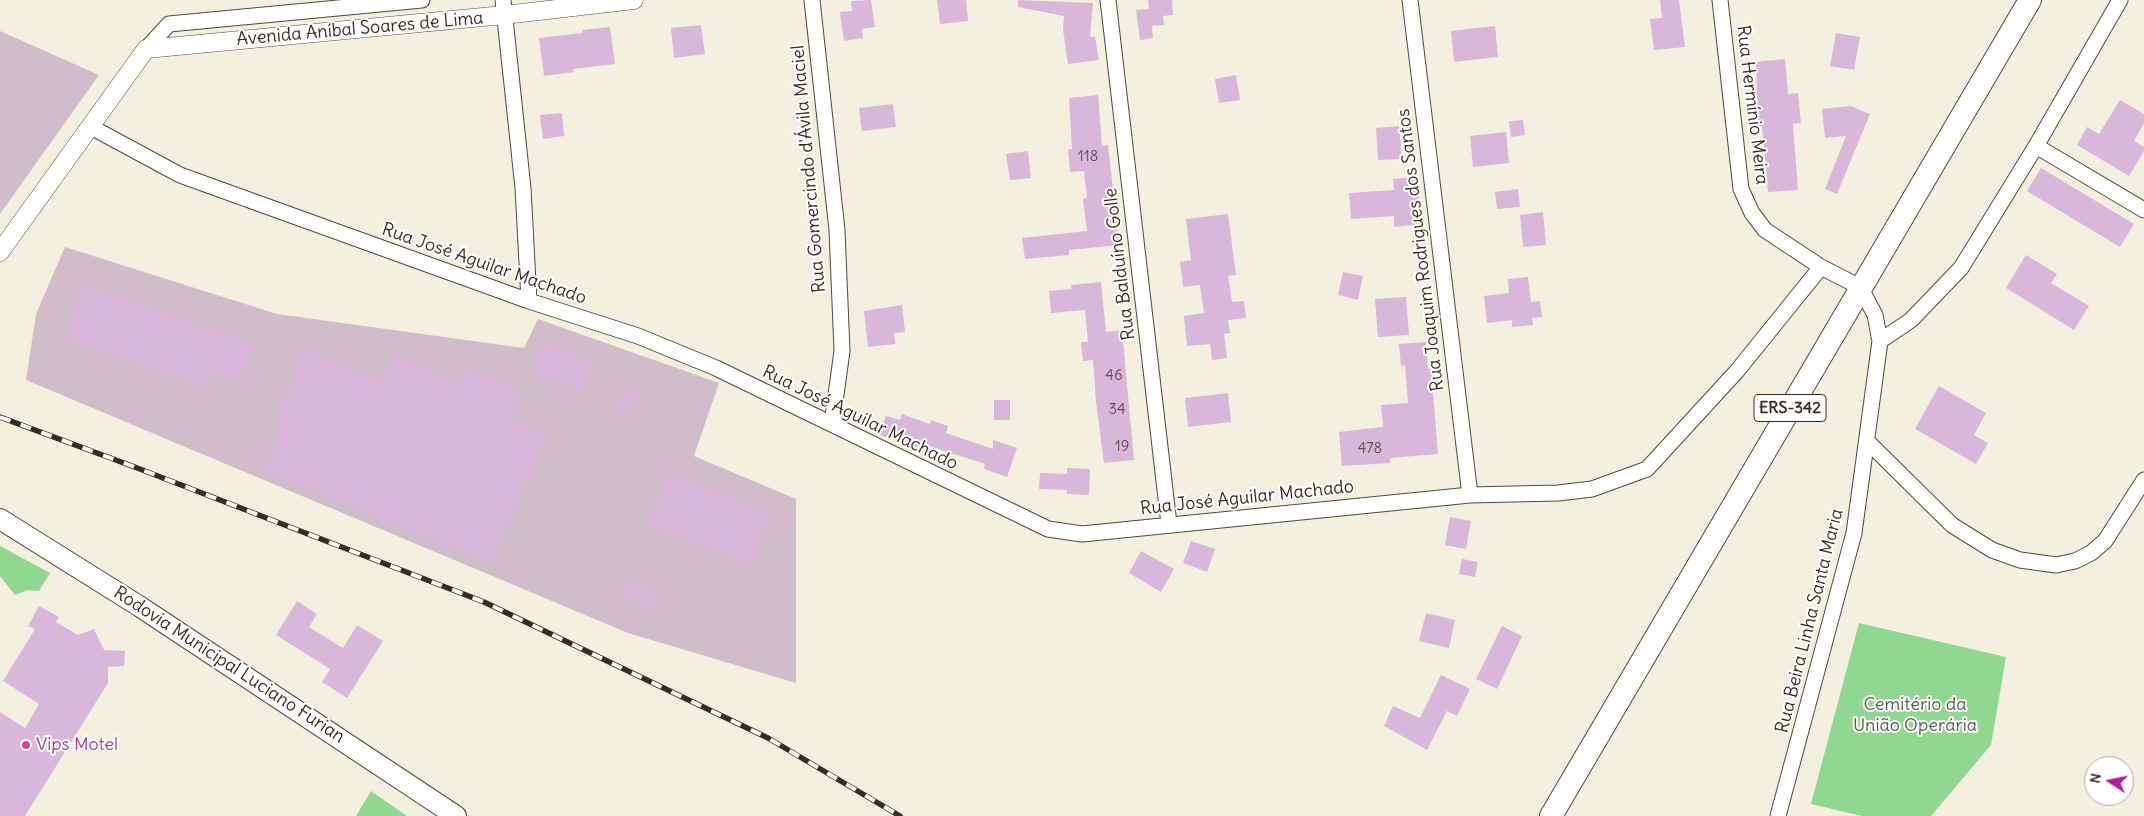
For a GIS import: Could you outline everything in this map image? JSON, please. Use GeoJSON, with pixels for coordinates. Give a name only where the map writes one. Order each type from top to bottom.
{"type":"FeatureCollection","features":[{"type":"Feature","properties":{"kind":"main road","name":"ERS-342"},"geometry":{"type":"LineString","coordinates":[[1552,816],[1632,682],[1860,287],[2030,0]]}},
{"type":"Feature","properties":{"kind":"main road","name":"Rodovia Municipal Luciano Furian"},"geometry":{"type":"LineString","coordinates":[[0,519],[147,612],[456,816]]}},
{"type":"Feature","properties":{"kind":"street","name":"Avenida Aníbal Soares de Lima"},"geometry":{"type":"LineString","coordinates":[[0,252],[146,49],[169,24],[422,0]]}},
{"type":"Feature","properties":{"kind":"street","name":"Avenida Aníbal Soares de Lima"},"geometry":{"type":"LineString","coordinates":[[146,49],[503,8],[634,0]]}},
{"type":"Feature","properties":{"kind":"street","name":"Rua Gomercindo d'Ávila Maciel"},"geometry":{"type":"LineString","coordinates":[[812,0],[837,230],[842,351],[832,424]]}},
{"type":"Feature","properties":{"kind":"street","name":"Rua Balduíno Golle"},"geometry":{"type":"LineString","coordinates":[[1108,0],[1169,524]]}},
{"type":"Feature","properties":{"kind":"street","name":"Rua Joaquim Rodrigues dos Santos"},"geometry":{"type":"LineString","coordinates":[[1410,0],[1470,495]]}},
{"type":"Feature","properties":{"kind":"street","name":"Rua Hermínio Meira"},"geometry":{"type":"LineString","coordinates":[[1720,0],[1741,189],[1752,213],[1766,230],[1822,267],[1860,287]]}},
{"type":"Feature","properties":{"kind":"street"},"geometry":{"type":"LineString","coordinates":[[1880,341],[1911,320],[1961,268],[2036,146],[2120,0]]}},
{"type":"Feature","properties":{"kind":"street"},"geometry":{"type":"LineString","coordinates":[[503,8],[523,188],[529,301]]}},
{"type":"Feature","properties":{"kind":"street","name":"Rua José Aguilar Machado"},"geometry":{"type":"LineString","coordinates":[[91,127],[180,175],[529,301],[638,336],[716,368],[1048,529],[1082,534],[1470,495],[1558,494],[1592,489],[1647,469],[1737,371],[1822,267]]}},
{"type":"Feature","properties":{"kind":"street"},"geometry":{"type":"LineString","coordinates":[[2036,146],[2144,210]]}},
{"type":"Feature","properties":{"kind":"street","name":"Rua Beira Linha Santa Maria"},"geometry":{"type":"LineString","coordinates":[[1778,816],[1854,534],[1880,341],[1875,315],[1860,287]]}},
{"type":"Feature","properties":{"kind":"street"},"geometry":{"type":"LineString","coordinates":[[1867,441],[1952,525],[1992,550],[2020,560],[2047,564],[2056,565],[2075,561],[2092,553],[2105,541],[2144,480]]}},
{"type":"Feature","properties":{"kind":"shaded area"},"geometry":{"type":"Polygon","coordinates":[[[0,31],[99,75],[0,214],[0,31]]]}},
{"type":"Feature","properties":{"kind":"shaded area"},"geometry":{"type":"Polygon","coordinates":[[[65,247],[277,314],[524,348],[538,319],[719,383],[694,456],[796,499],[796,683],[628,633],[26,380],[36,314],[65,247]]]}},
{"type":"Feature","properties":{"kind":"green space"},"geometry":{"type":"Polygon","coordinates":[[[0,546],[50,573],[39,591],[28,590],[15,595],[0,576],[0,546]]]}},
{"type":"Feature","properties":{"kind":"green space","name":"Cemitério da União Operária"},"geometry":{"type":"Polygon","coordinates":[[[1859,623],[2006,657],[1991,745],[1931,816],[1862,816],[1811,804],[1859,623]]]}},
{"type":"Feature","properties":{"kind":"green space"},"geometry":{"type":"Polygon","coordinates":[[[371,791],[407,816],[356,816],[371,791]]]}},
{"type":"Feature","properties":{"kind":"building"},"geometry":{"type":"Polygon","coordinates":[[[871,0],[875,27],[862,29],[863,38],[844,41],[840,12],[852,11],[851,1],[871,0]]]}},
{"type":"Feature","properties":{"kind":"building"},"geometry":{"type":"Polygon","coordinates":[[[937,0],[966,0],[968,21],[940,24],[937,0]]]}},
{"type":"Feature","properties":{"kind":"building"},"geometry":{"type":"Polygon","coordinates":[[[1018,0],[1093,3],[1090,37],[1095,37],[1099,60],[1068,64],[1063,29],[1064,16],[1018,7],[1018,0]]]}},
{"type":"Feature","properties":{"kind":"building"},"geometry":{"type":"Polygon","coordinates":[[[1148,0],[1172,0],[1173,15],[1163,16],[1164,25],[1152,26],[1153,38],[1140,40],[1136,10],[1149,9],[1148,0]]]}},
{"type":"Feature","properties":{"kind":"building"},"geometry":{"type":"Polygon","coordinates":[[[1660,0],[1679,0],[1685,47],[1654,50],[1650,19],[1662,18],[1660,0]]]}},
{"type":"Feature","properties":{"kind":"building"},"geometry":{"type":"Polygon","coordinates":[[[701,25],[705,54],[674,58],[671,28],[701,25]]]}},
{"type":"Feature","properties":{"kind":"building"},"geometry":{"type":"Polygon","coordinates":[[[1495,26],[1498,57],[1454,62],[1451,31],[1495,26]]]}},
{"type":"Feature","properties":{"kind":"building"},"geometry":{"type":"Polygon","coordinates":[[[610,27],[615,64],[573,69],[574,72],[544,76],[539,38],[583,33],[582,30],[610,27]]]}},
{"type":"Feature","properties":{"kind":"building"},"geometry":{"type":"Polygon","coordinates":[[[1836,33],[1860,37],[1854,70],[1830,66],[1836,33]]]}},
{"type":"Feature","properties":{"kind":"building"},"geometry":{"type":"Polygon","coordinates":[[[1785,59],[1788,94],[1798,93],[1801,123],[1793,124],[1798,190],[1768,192],[1762,126],[1758,127],[1756,62],[1785,59]]]}},
{"type":"Feature","properties":{"kind":"building"},"geometry":{"type":"Polygon","coordinates":[[[1236,75],[1240,100],[1219,103],[1215,79],[1236,75]]]}},
{"type":"Feature","properties":{"kind":"building"},"geometry":{"type":"Polygon","coordinates":[[[1098,95],[1102,146],[1108,145],[1119,245],[1069,250],[1069,255],[1025,259],[1022,238],[1087,231],[1083,199],[1087,198],[1084,171],[1070,172],[1068,149],[1072,149],[1069,98],[1098,95]]]}},
{"type":"Feature","properties":{"kind":"building"},"geometry":{"type":"Polygon","coordinates":[[[2120,100],[2144,114],[2144,123],[2134,141],[2144,147],[2144,151],[2129,176],[2077,145],[2087,127],[2099,134],[2120,100]]]}},
{"type":"Feature","properties":{"kind":"building"},"geometry":{"type":"Polygon","coordinates":[[[893,104],[896,127],[862,131],[859,108],[893,104]]]}},
{"type":"Feature","properties":{"kind":"building"},"geometry":{"type":"Polygon","coordinates":[[[1851,106],[1870,114],[1837,194],[1825,189],[1846,136],[1825,138],[1822,109],[1851,106]]]}},
{"type":"Feature","properties":{"kind":"building"},"geometry":{"type":"Polygon","coordinates":[[[562,113],[564,136],[543,139],[540,115],[562,113]]]}},
{"type":"Feature","properties":{"kind":"building"},"geometry":{"type":"Polygon","coordinates":[[[1523,120],[1525,135],[1511,137],[1509,121],[1523,120]]]}},
{"type":"Feature","properties":{"kind":"building"},"geometry":{"type":"Polygon","coordinates":[[[1399,126],[1402,159],[1378,160],[1376,128],[1399,126]]]}},
{"type":"Feature","properties":{"kind":"building"},"geometry":{"type":"Polygon","coordinates":[[[1506,132],[1509,163],[1473,167],[1470,136],[1506,132]]]}},
{"type":"Feature","properties":{"kind":"building"},"geometry":{"type":"Polygon","coordinates":[[[1028,151],[1031,178],[1010,180],[1006,154],[1028,151]]]}},
{"type":"Feature","properties":{"kind":"building"},"geometry":{"type":"Polygon","coordinates":[[[2041,168],[2134,224],[2120,247],[2027,191],[2041,168]]]}},
{"type":"Feature","properties":{"kind":"building"},"geometry":{"type":"Polygon","coordinates":[[[1418,177],[1421,224],[1394,227],[1394,216],[1351,219],[1349,193],[1394,190],[1393,179],[1418,177]]]}},
{"type":"Feature","properties":{"kind":"building"},"geometry":{"type":"Polygon","coordinates":[[[1518,189],[1520,207],[1497,209],[1495,192],[1518,189]]]}},
{"type":"Feature","properties":{"kind":"building"},"geometry":{"type":"Polygon","coordinates":[[[1543,212],[1546,245],[1523,247],[1520,215],[1543,212]]]}},
{"type":"Feature","properties":{"kind":"building"},"geometry":{"type":"Polygon","coordinates":[[[1228,214],[1236,275],[1228,276],[1232,302],[1244,301],[1246,318],[1228,320],[1230,333],[1224,334],[1227,358],[1212,360],[1210,344],[1187,346],[1184,316],[1204,313],[1200,285],[1183,287],[1180,262],[1191,260],[1186,219],[1228,214]]]}},
{"type":"Feature","properties":{"kind":"building"},"geometry":{"type":"Polygon","coordinates":[[[2026,255],[2057,274],[2051,283],[2089,306],[2074,330],[2006,288],[2026,255]]]}},
{"type":"Feature","properties":{"kind":"building"},"geometry":{"type":"Polygon","coordinates":[[[1343,272],[1363,276],[1358,300],[1338,295],[1343,272]]]}},
{"type":"Feature","properties":{"kind":"building"},"geometry":{"type":"Polygon","coordinates":[[[1528,277],[1531,302],[1540,301],[1542,317],[1532,318],[1533,325],[1512,327],[1512,320],[1487,323],[1484,296],[1509,293],[1508,279],[1528,277]]]}},
{"type":"Feature","properties":{"kind":"building"},"geometry":{"type":"Polygon","coordinates":[[[1101,282],[1106,332],[1122,330],[1134,460],[1104,463],[1093,360],[1083,361],[1081,342],[1088,342],[1085,310],[1051,313],[1049,291],[1072,289],[1071,285],[1101,282]]]}},
{"type":"Feature","properties":{"kind":"building"},"geometry":{"type":"Polygon","coordinates":[[[85,284],[253,344],[239,381],[212,372],[206,389],[65,339],[85,284]]]}},
{"type":"Feature","properties":{"kind":"building"},"geometry":{"type":"Polygon","coordinates":[[[1406,297],[1409,335],[1378,337],[1375,299],[1406,297]]]}},
{"type":"Feature","properties":{"kind":"building"},"geometry":{"type":"Polygon","coordinates":[[[902,305],[905,332],[894,333],[895,344],[868,347],[864,311],[902,305]]]}},
{"type":"Feature","properties":{"kind":"building"},"geometry":{"type":"Polygon","coordinates":[[[543,342],[594,362],[582,391],[532,371],[543,342]]]}},
{"type":"Feature","properties":{"kind":"building"},"geometry":{"type":"Polygon","coordinates":[[[1426,342],[1428,369],[1431,369],[1438,454],[1390,458],[1390,463],[1342,466],[1339,432],[1383,427],[1381,405],[1408,403],[1405,365],[1401,366],[1399,344],[1426,342]]]}},
{"type":"Feature","properties":{"kind":"building"},"geometry":{"type":"Polygon","coordinates":[[[305,349],[382,382],[394,355],[460,383],[467,367],[522,391],[510,420],[548,435],[491,564],[264,470],[282,425],[274,421],[305,349]]]}},
{"type":"Feature","properties":{"kind":"building"},"geometry":{"type":"Polygon","coordinates":[[[1939,386],[1986,413],[1974,435],[1988,443],[1976,464],[1915,429],[1939,386]]]}},
{"type":"Feature","properties":{"kind":"building"},"geometry":{"type":"Polygon","coordinates":[[[625,387],[641,394],[633,415],[617,408],[625,387]]]}},
{"type":"Feature","properties":{"kind":"building"},"geometry":{"type":"Polygon","coordinates":[[[1228,393],[1231,422],[1188,427],[1185,398],[1228,393]]]}},
{"type":"Feature","properties":{"kind":"building"},"geometry":{"type":"Polygon","coordinates":[[[994,400],[1010,400],[1010,420],[994,420],[994,400]]]}},
{"type":"Feature","properties":{"kind":"building"},"geometry":{"type":"Polygon","coordinates":[[[902,414],[930,424],[931,420],[948,426],[946,433],[993,449],[993,440],[1017,448],[1007,477],[984,469],[985,464],[920,443],[919,448],[879,435],[886,416],[900,420],[902,414]]]}},
{"type":"Feature","properties":{"kind":"building"},"geometry":{"type":"Polygon","coordinates":[[[1067,468],[1090,469],[1089,495],[1067,494],[1067,490],[1039,489],[1040,473],[1067,474],[1067,468]]]}},
{"type":"Feature","properties":{"kind":"building"},"geometry":{"type":"Polygon","coordinates":[[[668,472],[771,513],[750,566],[648,526],[668,472]]]}},
{"type":"Feature","properties":{"kind":"building"},"geometry":{"type":"Polygon","coordinates":[[[1450,517],[1471,521],[1466,549],[1445,545],[1450,517]]]}},
{"type":"Feature","properties":{"kind":"building"},"geometry":{"type":"Polygon","coordinates":[[[1191,541],[1215,549],[1207,572],[1183,563],[1191,541]]]}},
{"type":"Feature","properties":{"kind":"building"},"geometry":{"type":"Polygon","coordinates":[[[1141,551],[1174,569],[1161,592],[1129,573],[1141,551]]]}},
{"type":"Feature","properties":{"kind":"building"},"geometry":{"type":"Polygon","coordinates":[[[1462,559],[1478,562],[1475,577],[1459,574],[1462,559]]]}},
{"type":"Feature","properties":{"kind":"building"},"geometry":{"type":"Polygon","coordinates":[[[628,578],[659,594],[651,610],[620,594],[628,578]]]}},
{"type":"Feature","properties":{"kind":"building"},"geometry":{"type":"Polygon","coordinates":[[[297,601],[317,614],[309,627],[343,648],[357,625],[383,641],[347,698],[322,682],[330,669],[276,635],[297,601]]]}},
{"type":"Feature","properties":{"kind":"building"},"geometry":{"type":"Polygon","coordinates":[[[39,606],[59,617],[56,622],[78,635],[94,629],[104,650],[125,651],[124,666],[108,667],[108,683],[25,816],[0,816],[0,712],[25,728],[39,704],[3,681],[35,629],[28,626],[39,606]]]}},
{"type":"Feature","properties":{"kind":"building"},"geometry":{"type":"Polygon","coordinates":[[[1426,613],[1455,620],[1449,648],[1419,641],[1426,613]]]}},
{"type":"Feature","properties":{"kind":"building"},"geometry":{"type":"Polygon","coordinates":[[[1502,626],[1522,636],[1497,689],[1476,679],[1502,626]]]}},
{"type":"Feature","properties":{"kind":"building"},"geometry":{"type":"Polygon","coordinates":[[[1441,675],[1470,689],[1457,716],[1447,711],[1427,750],[1384,726],[1393,706],[1420,718],[1441,675]]]}},
{"type":"Feature","properties":{"kind":"railway"},"geometry":{"type":"LineString","coordinates":[[0,417],[484,602],[768,738],[900,816]]}},
{"type":"Feature","properties":{"kind":"place","name":"Vips Motel"},"geometry":{"type":"Point","coordinates":[26,745]}}]}
